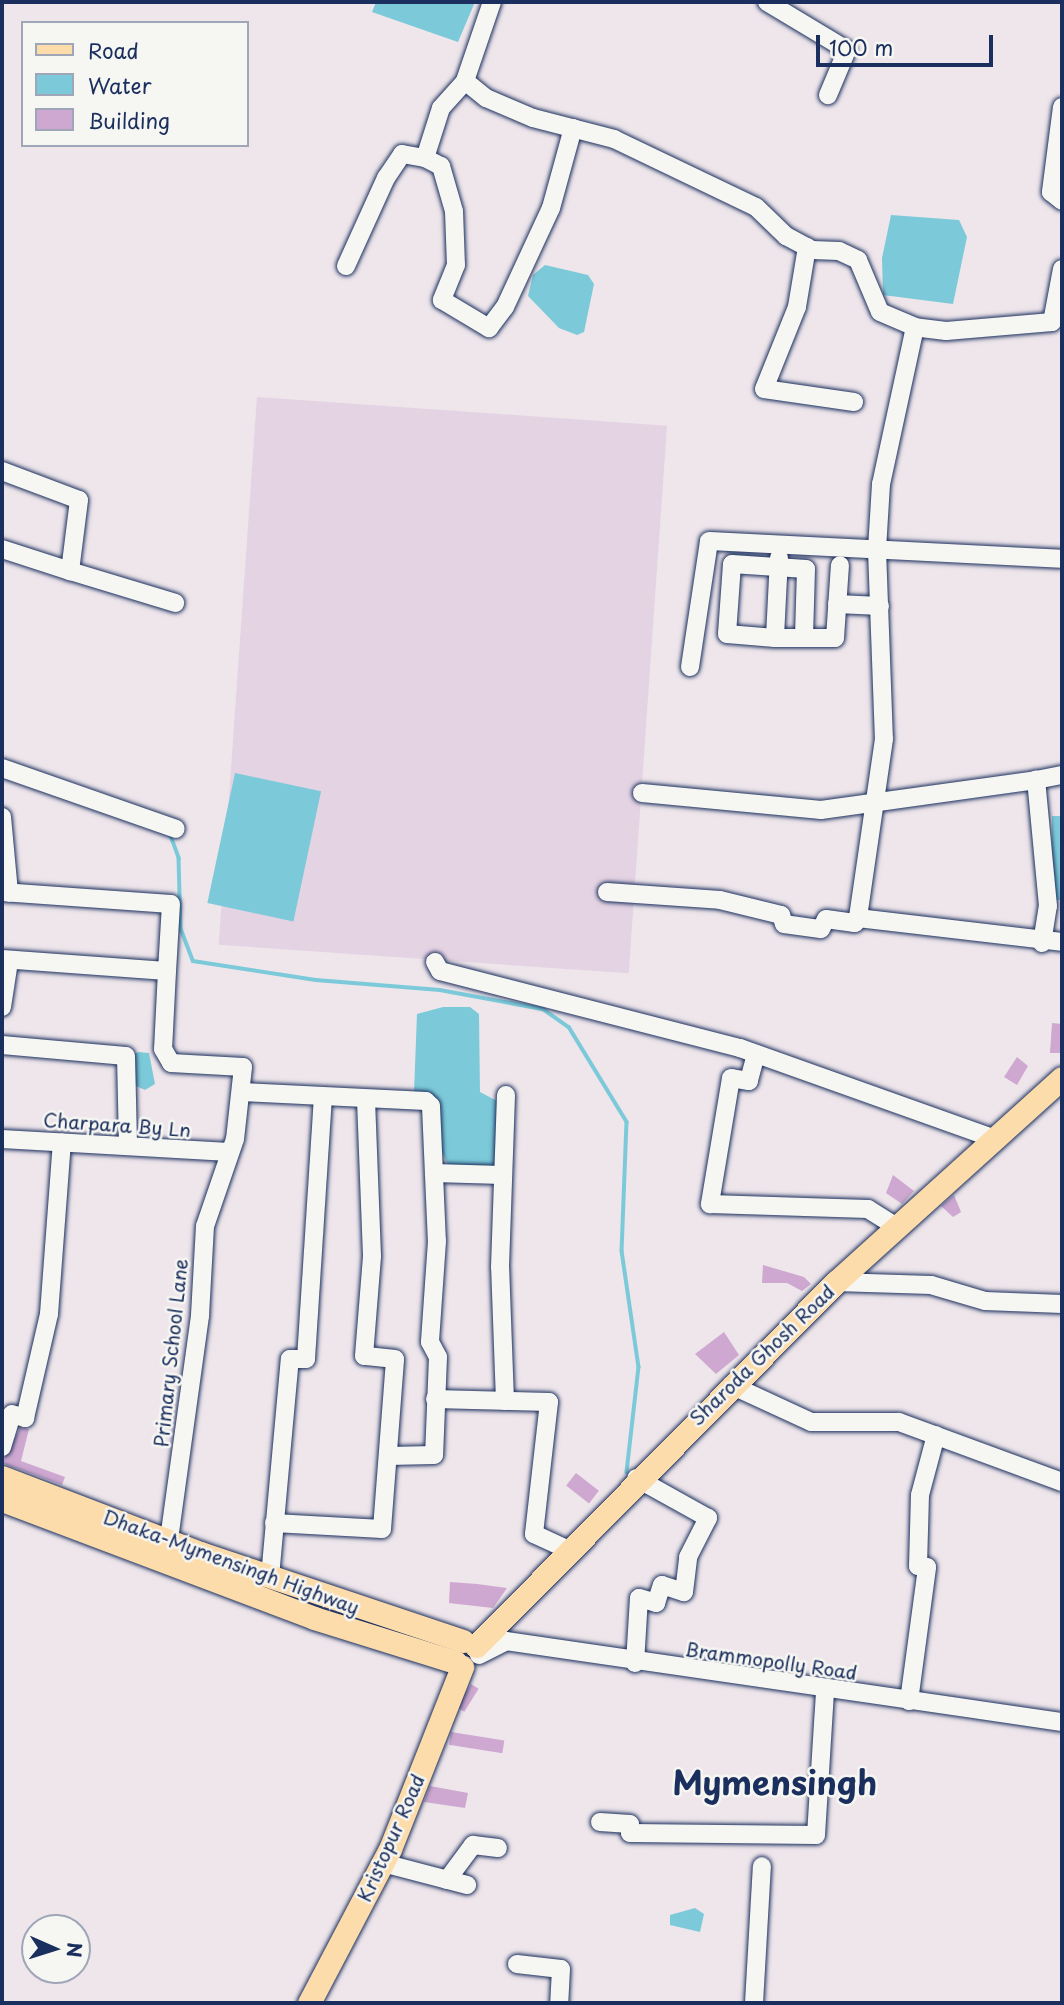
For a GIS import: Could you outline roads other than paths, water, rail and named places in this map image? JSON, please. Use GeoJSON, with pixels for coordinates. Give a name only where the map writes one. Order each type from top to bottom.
{"type":"FeatureCollection","features":[{"type":"Feature","properties":{"kind":"main road","name":"Sharoda Ghosh Road"},"geometry":{"type":"LineString","coordinates":[[467,1654],[571,1551],[636,1478],[836,1282],[995,1139],[1060,1085]]}},
{"type":"Feature","properties":{"kind":"main road","name":"Dhaka-Mymensingh Highway"},"geometry":{"type":"LineString","coordinates":[[2,1477],[467,1654]]}},
{"type":"Feature","properties":{"kind":"main road","name":"Dhaka-Mymensingh Highway"},"geometry":{"type":"LineString","coordinates":[[2,1500],[314,1618],[467,1654]]}},
{"type":"Feature","properties":{"kind":"main road","name":"Kristopur Road"},"geometry":{"type":"LineString","coordinates":[[309,2003],[383,1863],[467,1654]]}},
{"type":"Feature","properties":{"kind":"street"},"geometry":{"type":"LineString","coordinates":[[425,158],[440,108],[465,81],[492,2]]}},
{"type":"Feature","properties":{"kind":"street"},"geometry":{"type":"LineString","coordinates":[[767,2],[848,50],[828,94]]}},
{"type":"Feature","properties":{"kind":"street"},"geometry":{"type":"LineString","coordinates":[[465,81],[486,98],[614,139],[723,190],[756,207],[786,236],[807,247],[858,260],[880,312],[915,327],[956,331],[1052,322],[1062,270]]}},
{"type":"Feature","properties":{"kind":"street"},"geometry":{"type":"LineString","coordinates":[[1062,107],[1051,192],[1062,201]]}},
{"type":"Feature","properties":{"kind":"street"},"geometry":{"type":"LineString","coordinates":[[346,266],[402,154],[425,158],[441,166],[454,211],[456,265],[442,300],[489,328],[505,307],[551,208],[573,128]]}},
{"type":"Feature","properties":{"kind":"street"},"geometry":{"type":"LineString","coordinates":[[807,247],[797,307],[764,389],[854,401]]}},
{"type":"Feature","properties":{"kind":"street"},"geometry":{"type":"LineString","coordinates":[[607,892],[720,900],[781,915],[784,924],[821,929],[826,919],[855,923],[858,918],[884,740],[877,550],[881,484],[915,327]]}},
{"type":"Feature","properties":{"kind":"street"},"geometry":{"type":"LineString","coordinates":[[2,471],[79,500],[70,571]]}},
{"type":"Feature","properties":{"kind":"street"},"geometry":{"type":"LineString","coordinates":[[690,667],[709,541],[1062,559]]}},
{"type":"Feature","properties":{"kind":"street"},"geometry":{"type":"LineString","coordinates":[[775,638],[780,544]]}},
{"type":"Feature","properties":{"kind":"street"},"geometry":{"type":"LineString","coordinates":[[2,549],[175,603]]}},
{"type":"Feature","properties":{"kind":"street"},"geometry":{"type":"LineString","coordinates":[[804,638],[807,570],[732,564],[727,634],[775,638],[804,638],[835,638],[840,565]]}},
{"type":"Feature","properties":{"kind":"street"},"geometry":{"type":"LineString","coordinates":[[837,604],[880,606]]}},
{"type":"Feature","properties":{"kind":"street"},"geometry":{"type":"LineString","coordinates":[[2,768],[176,829]]}},
{"type":"Feature","properties":{"kind":"street"},"geometry":{"type":"LineString","coordinates":[[642,793],[757,807],[875,805],[1062,775]]}},
{"type":"Feature","properties":{"kind":"street"},"geometry":{"type":"LineString","coordinates":[[1035,779],[1048,906],[1042,943]]}},
{"type":"Feature","properties":{"kind":"street"},"geometry":{"type":"LineString","coordinates":[[2,817],[5,893],[170,904],[163,1049],[171,1063],[243,1067],[242,1092],[323,1099],[426,1101],[434,1173],[430,1342],[438,1357],[434,1455],[388,1456]]}},
{"type":"Feature","properties":{"kind":"street"},"geometry":{"type":"LineString","coordinates":[[858,918],[1042,943],[1062,942]]}},
{"type":"Feature","properties":{"kind":"street"},"geometry":{"type":"LineString","coordinates":[[2,1007],[5,960],[167,971]]}},
{"type":"Feature","properties":{"kind":"street"},"geometry":{"type":"LineString","coordinates":[[436,962],[440,971],[756,1054],[995,1139]]}},
{"type":"Feature","properties":{"kind":"street"},"geometry":{"type":"LineString","coordinates":[[2,1045],[126,1056],[128,1141]]}},
{"type":"Feature","properties":{"kind":"street"},"geometry":{"type":"LineString","coordinates":[[756,1054],[749,1081],[731,1079],[709,1204],[868,1209],[897,1227]]}},
{"type":"Feature","properties":{"kind":"street","name":"Primary School Lane"},"geometry":{"type":"LineString","coordinates":[[169,1540],[200,1315],[205,1226],[220,1194],[242,1092]]}},
{"type":"Feature","properties":{"kind":"street"},"geometry":{"type":"LineString","coordinates":[[505,1401],[502,1175],[506,1095]]}},
{"type":"Feature","properties":{"kind":"street"},"geometry":{"type":"LineString","coordinates":[[270,1577],[290,1359],[306,1359],[323,1099]]}},
{"type":"Feature","properties":{"kind":"street"},"geometry":{"type":"LineString","coordinates":[[274,1523],[383,1529],[395,1359],[364,1356],[372,1245],[366,1100]]}},
{"type":"Feature","properties":{"kind":"street","name":"Charpara By Ln"},"geometry":{"type":"LineString","coordinates":[[2,1139],[229,1152]]}},
{"type":"Feature","properties":{"kind":"street"},"geometry":{"type":"LineString","coordinates":[[2,1447],[12,1414],[25,1418],[49,1314],[62,1142]]}},
{"type":"Feature","properties":{"kind":"street"},"geometry":{"type":"LineString","coordinates":[[434,1173],[502,1175]]}},
{"type":"Feature","properties":{"kind":"street"},"geometry":{"type":"LineString","coordinates":[[836,1282],[931,1284],[985,1301],[1062,1304]]}},
{"type":"Feature","properties":{"kind":"street"},"geometry":{"type":"LineString","coordinates":[[731,1385],[811,1422],[899,1422],[936,1435],[952,1446],[1062,1482]]}},
{"type":"Feature","properties":{"kind":"street"},"geometry":{"type":"LineString","coordinates":[[435,1399],[549,1402],[534,1534],[571,1551]]}},
{"type":"Feature","properties":{"kind":"street"},"geometry":{"type":"LineString","coordinates":[[909,1701],[927,1567],[918,1566],[920,1496],[936,1435]]}},
{"type":"Feature","properties":{"kind":"street"},"geometry":{"type":"LineString","coordinates":[[635,1663],[639,1598],[656,1603],[662,1585],[684,1592],[688,1557],[708,1518],[636,1478]]}},
{"type":"Feature","properties":{"kind":"street","name":"Brammopolly Road"},"geometry":{"type":"LineString","coordinates":[[467,1654],[506,1641],[635,1663],[1062,1722]]}},
{"type":"Feature","properties":{"kind":"street"},"geometry":{"type":"LineString","coordinates":[[600,1822],[630,1824],[630,1833],[816,1835],[825,1690]]}},
{"type":"Feature","properties":{"kind":"street"},"geometry":{"type":"LineString","coordinates":[[447,1880],[472,1845],[498,1848]]}},
{"type":"Feature","properties":{"kind":"street"},"geometry":{"type":"LineString","coordinates":[[383,1863],[467,1885]]}},
{"type":"Feature","properties":{"kind":"street"},"geometry":{"type":"LineString","coordinates":[[754,2003],[762,1866]]}},
{"type":"Feature","properties":{"kind":"street"},"geometry":{"type":"LineString","coordinates":[[517,1964],[561,1969],[559,2003]]}},
{"type":"Feature","properties":{"kind":"water"},"geometry":{"type":"Polygon","coordinates":[[[376,2],[475,2],[458,42],[372,12],[376,2]]]}},
{"type":"Feature","properties":{"kind":"water"},"geometry":{"type":"Polygon","coordinates":[[[891,215],[959,220],[967,237],[953,304],[883,295],[882,258],[891,215]]]}},
{"type":"Feature","properties":{"kind":"water"},"geometry":{"type":"Polygon","coordinates":[[[545,265],[588,275],[594,284],[584,332],[577,335],[559,328],[528,296],[533,275],[545,265]]]}},
{"type":"Feature","properties":{"kind":"water"},"geometry":{"type":"Polygon","coordinates":[[[235,773],[321,791],[293,921],[207,903],[235,773]]]}},
{"type":"Feature","properties":{"kind":"water"},"geometry":{"type":"Polygon","coordinates":[[[1052,816],[1062,816],[1062,900],[1052,900],[1052,816]]]}},
{"type":"Feature","properties":{"kind":"water"},"geometry":{"type":"Polygon","coordinates":[[[443,1007],[470,1007],[479,1014],[480,1092],[501,1103],[496,1170],[449,1167],[414,1092],[417,1014],[443,1007]]]}},
{"type":"Feature","properties":{"kind":"water"},"geometry":{"type":"Polygon","coordinates":[[[149,1053],[155,1084],[145,1090],[132,1084],[131,1055],[149,1053]]]}},
{"type":"Feature","properties":{"kind":"water"},"geometry":{"type":"Polygon","coordinates":[[[695,1908],[704,1914],[700,1932],[670,1925],[670,1915],[695,1908]]]}},
{"type":"Feature","properties":{"kind":"waterway"},"geometry":{"type":"LineString","coordinates":[[170,833],[179,858],[181,929],[193,961],[316,980],[440,990],[543,1009],[569,1027],[627,1122],[622,1251],[639,1367],[627,1472]]}},
{"type":"Feature","properties":{"kind":"district","name":"Mymensingh"},"geometry":{"type":"Point","coordinates":[775,1782]}}]}
